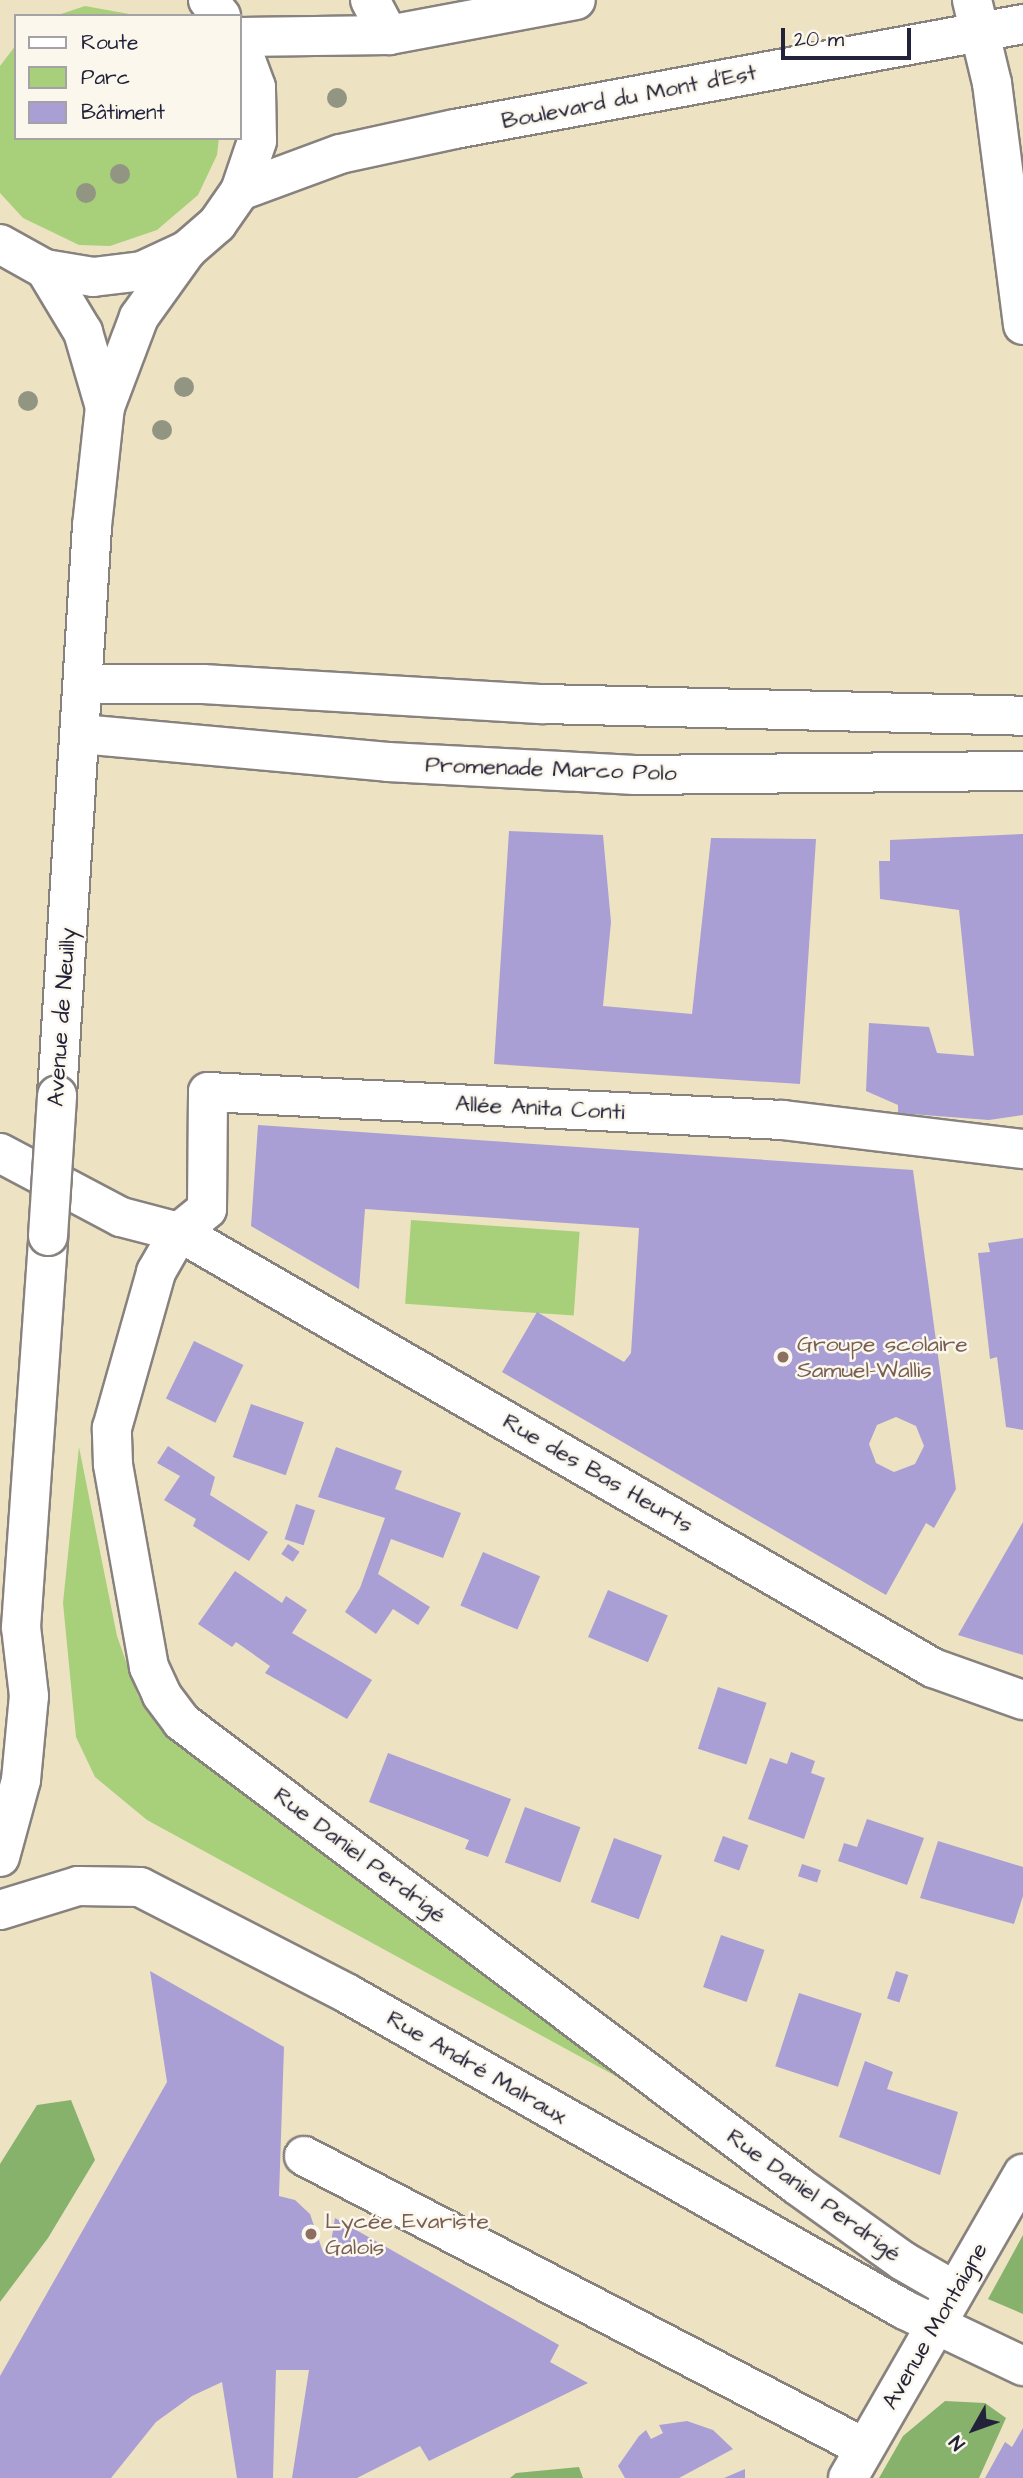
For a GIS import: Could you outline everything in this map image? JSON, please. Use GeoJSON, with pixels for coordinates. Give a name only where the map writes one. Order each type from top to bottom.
{"type":"FeatureCollection","features":[{"type":"Feature","properties":{"kind":"street"},"geometry":{"type":"LineString","coordinates":[[208,0],[219,14]]}},
{"type":"Feature","properties":{"kind":"street"},"geometry":{"type":"LineString","coordinates":[[370,0],[389,35]]}},
{"type":"Feature","properties":{"kind":"street"},"geometry":{"type":"LineString","coordinates":[[242,37],[389,35],[576,0]]}},
{"type":"Feature","properties":{"kind":"street"},"geometry":{"type":"LineString","coordinates":[[976,16],[992,83],[1023,325]]}},
{"type":"Feature","properties":{"kind":"street","name":"Boulevard du Mont d'Est"},"geometry":{"type":"LineString","coordinates":[[240,191],[340,154],[976,16],[1023,24]]}},
{"type":"Feature","properties":{"kind":"street"},"geometry":{"type":"LineString","coordinates":[[0,244],[45,268],[93,277],[142,271],[187,250],[217,224],[240,191],[257,141],[256,87],[242,49]]}},
{"type":"Feature","properties":{"kind":"street","name":"Avenue de Neuilly"},"geometry":{"type":"LineString","coordinates":[[0,1857],[21,1780],[29,1696],[21,1627],[85,684],[92,526],[105,407],[139,317],[187,250]]}},
{"type":"Feature","properties":{"kind":"street","name":"Avenue de Neuilly"},"geometry":{"type":"LineString","coordinates":[[45,268],[83,332],[105,407]]}},
{"type":"Feature","properties":{"kind":"street"},"geometry":{"type":"LineString","coordinates":[[85,684],[149,684],[543,704],[1023,716]]}},
{"type":"Feature","properties":{"kind":"street","name":"Promenade Marco Polo"},"geometry":{"type":"LineString","coordinates":[[81,734],[388,762],[635,775],[1023,771]]}},
{"type":"Feature","properties":{"kind":"street","name":"Allée Anita Conti"},"geometry":{"type":"LineString","coordinates":[[179,1232],[207,1209],[208,1092],[782,1120],[1023,1149]]}},
{"type":"Feature","properties":{"kind":"street","name":"Rue des Bas Heurts"},"geometry":{"type":"LineString","coordinates":[[0,1153],[121,1217],[179,1232],[933,1668],[1023,1700]]}},
{"type":"Feature","properties":{"kind":"street","name":"Rue Daniel Perdrigé"},"geometry":{"type":"LineString","coordinates":[[179,1232],[156,1272],[112,1428],[113,1464],[149,1667],[162,1695],[182,1722],[797,2185],[902,2261],[955,2291]]}},
{"type":"Feature","properties":{"kind":"street","name":"Avenue de Neuilly"},"geometry":{"type":"LineString","coordinates":[[0,1677],[21,1627]]}},
{"type":"Feature","properties":{"kind":"street","name":"Rue André Malraux"},"geometry":{"type":"LineString","coordinates":[[0,1910],[78,1886],[140,1887],[348,1994],[936,2325]]}},
{"type":"Feature","properties":{"kind":"street"},"geometry":{"type":"LineString","coordinates":[[304,2156],[857,2463]]}},
{"type":"Feature","properties":{"kind":"street","name":"Avenue Montaigne"},"geometry":{"type":"LineString","coordinates":[[857,2463],[1023,2174]]}},
{"type":"Feature","properties":{"kind":"street"},"geometry":{"type":"LineString","coordinates":[[936,2325],[1023,2366]]}},
{"type":"Feature","properties":{"kind":"green space"},"geometry":{"type":"Polygon","coordinates":[[[85,6],[129,14],[61,14],[85,6]]]}},
{"type":"Feature","properties":{"kind":"green space"},"geometry":{"type":"Polygon","coordinates":[[[14,48],[14,140],[219,140],[217,155],[198,195],[157,230],[110,246],[79,245],[23,218],[0,193],[0,66],[14,48]]]}},
{"type":"Feature","properties":{"kind":"green space"},"geometry":{"type":"Polygon","coordinates":[[[411,1220],[580,1232],[574,1316],[405,1304],[411,1220]]]}},
{"type":"Feature","properties":{"kind":"green space"},"geometry":{"type":"Polygon","coordinates":[[[79,1447],[117,1636],[138,1696],[169,1739],[621,2079],[147,1820],[95,1777],[76,1737],[63,1603],[79,1447]]]}},
{"type":"Feature","properties":{"kind":"green space"},"geometry":{"type":"Polygon","coordinates":[[[71,2100],[95,2160],[48,2238],[0,2302],[0,2164],[37,2105],[71,2100]]]}},
{"type":"Feature","properties":{"kind":"green space"},"geometry":{"type":"Polygon","coordinates":[[[1023,2235],[1023,2314],[988,2299],[1023,2235]]]}},
{"type":"Feature","properties":{"kind":"green space"},"geometry":{"type":"Polygon","coordinates":[[[945,2401],[985,2403],[1006,2418],[979,2478],[879,2478],[903,2436],[945,2401]]]}},
{"type":"Feature","properties":{"kind":"green space"},"geometry":{"type":"Polygon","coordinates":[[[579,2467],[583,2478],[510,2478],[516,2473],[579,2467]]]}},
{"type":"Feature","properties":{"kind":"building"},"geometry":{"type":"Polygon","coordinates":[[[509,831],[603,835],[611,922],[603,1006],[692,1014],[711,838],[816,839],[800,1084],[494,1064],[509,831]]]}},
{"type":"Feature","properties":{"kind":"building"},"geometry":{"type":"Polygon","coordinates":[[[1023,834],[1023,1115],[989,1120],[898,1113],[898,1105],[866,1091],[869,1023],[929,1027],[937,1053],[974,1056],[959,910],[880,899],[879,861],[890,861],[890,840],[1023,834]]]}},
{"type":"Feature","properties":{"kind":"building","name":"Groupe scolaire Samuel-Wallis"},"geometry":{"type":"Polygon","coordinates":[[[258,1125],[913,1170],[956,1489],[934,1528],[926,1523],[886,1595],[502,1372],[537,1312],[624,1362],[631,1353],[639,1228],[365,1209],[359,1289],[251,1226],[258,1125]],[[896,1417],[877,1425],[869,1444],[876,1463],[894,1472],[915,1464],[924,1446],[916,1426],[896,1417]]]}},
{"type":"Feature","properties":{"kind":"building"},"geometry":{"type":"Polygon","coordinates":[[[1023,1238],[1023,1430],[1006,1427],[997,1357],[990,1359],[978,1253],[990,1252],[988,1243],[1023,1238]]]}},
{"type":"Feature","properties":{"kind":"building"},"geometry":{"type":"Polygon","coordinates":[[[194,1341],[243,1365],[215,1423],[166,1399],[194,1341]]]}},
{"type":"Feature","properties":{"kind":"building"},"geometry":{"type":"Polygon","coordinates":[[[251,1404],[304,1422],[286,1475],[233,1457],[251,1404]]]}},
{"type":"Feature","properties":{"kind":"building"},"geometry":{"type":"Polygon","coordinates":[[[168,1446],[215,1477],[210,1495],[268,1532],[249,1561],[193,1526],[196,1519],[164,1500],[180,1476],[157,1463],[168,1446]]]}},
{"type":"Feature","properties":{"kind":"building"},"geometry":{"type":"Polygon","coordinates":[[[336,1447],[402,1471],[395,1489],[461,1513],[443,1558],[391,1539],[378,1574],[430,1607],[418,1625],[393,1609],[376,1634],[345,1612],[360,1588],[385,1518],[318,1497],[336,1447]]]}},
{"type":"Feature","properties":{"kind":"building"},"geometry":{"type":"Polygon","coordinates":[[[296,1504],[315,1510],[304,1545],[285,1539],[296,1504]]]}},
{"type":"Feature","properties":{"kind":"building"},"geometry":{"type":"Polygon","coordinates":[[[1023,1522],[1023,1655],[958,1635],[1023,1522]]]}},
{"type":"Feature","properties":{"kind":"building"},"geometry":{"type":"Polygon","coordinates":[[[288,1544],[300,1552],[293,1562],[281,1554],[288,1544]]]}},
{"type":"Feature","properties":{"kind":"building"},"geometry":{"type":"Polygon","coordinates":[[[483,1552],[540,1576],[517,1630],[460,1605],[483,1552]]]}},
{"type":"Feature","properties":{"kind":"building"},"geometry":{"type":"Polygon","coordinates":[[[235,1571],[282,1603],[286,1596],[307,1610],[292,1633],[372,1680],[347,1719],[265,1673],[270,1666],[236,1642],[232,1647],[198,1624],[235,1571]]]}},
{"type":"Feature","properties":{"kind":"building"},"geometry":{"type":"Polygon","coordinates":[[[608,1590],[668,1615],[648,1662],[588,1637],[608,1590]]]}},
{"type":"Feature","properties":{"kind":"building"},"geometry":{"type":"Polygon","coordinates":[[[718,1687],[767,1703],[746,1765],[698,1749],[718,1687]]]}},
{"type":"Feature","properties":{"kind":"building"},"geometry":{"type":"Polygon","coordinates":[[[791,1752],[815,1761],[811,1773],[825,1778],[804,1839],[748,1819],[770,1758],[787,1764],[791,1752]]]}},
{"type":"Feature","properties":{"kind":"building"},"geometry":{"type":"Polygon","coordinates":[[[388,1753],[511,1799],[488,1857],[465,1849],[469,1840],[369,1802],[388,1753]]]}},
{"type":"Feature","properties":{"kind":"building"},"geometry":{"type":"Polygon","coordinates":[[[525,1807],[580,1827],[560,1883],[505,1862],[525,1807]]]}},
{"type":"Feature","properties":{"kind":"building"},"geometry":{"type":"Polygon","coordinates":[[[867,1819],[924,1838],[907,1885],[838,1861],[844,1843],[857,1847],[867,1819]]]}},
{"type":"Feature","properties":{"kind":"building"},"geometry":{"type":"Polygon","coordinates":[[[723,1836],[748,1845],[739,1871],[714,1861],[723,1836]]]}},
{"type":"Feature","properties":{"kind":"building"},"geometry":{"type":"Polygon","coordinates":[[[614,1838],[662,1855],[639,1919],[591,1902],[614,1838]]]}},
{"type":"Feature","properties":{"kind":"building"},"geometry":{"type":"Polygon","coordinates":[[[938,1841],[1023,1867],[1023,1896],[1014,1924],[920,1898],[938,1841]]]}},
{"type":"Feature","properties":{"kind":"building"},"geometry":{"type":"Polygon","coordinates":[[[802,1864],[821,1870],[817,1883],[798,1876],[802,1864]]]}},
{"type":"Feature","properties":{"kind":"building"},"geometry":{"type":"Polygon","coordinates":[[[721,1935],[764,1950],[747,2002],[703,1987],[721,1935]]]}},
{"type":"Feature","properties":{"kind":"building"},"geometry":{"type":"Polygon","coordinates":[[[150,1971],[284,2047],[279,2196],[295,2200],[310,2214],[323,2252],[329,2255],[335,2218],[559,2345],[550,2362],[588,2383],[429,2461],[420,2446],[357,2478],[292,2478],[309,2370],[276,2370],[273,2478],[237,2478],[222,2382],[192,2396],[156,2422],[111,2478],[0,2478],[0,2376],[167,2082],[150,1971]]]}},
{"type":"Feature","properties":{"kind":"building"},"geometry":{"type":"Polygon","coordinates":[[[896,1971],[908,1975],[899,2003],[887,1999],[896,1971]]]}},
{"type":"Feature","properties":{"kind":"building"},"geometry":{"type":"Polygon","coordinates":[[[799,1993],[862,2013],[838,2087],[775,2066],[799,1993]]]}},
{"type":"Feature","properties":{"kind":"building"},"geometry":{"type":"Polygon","coordinates":[[[865,2061],[893,2072],[887,2089],[958,2112],[940,2175],[839,2137],[865,2061]]]}},
{"type":"Feature","properties":{"kind":"building"},"geometry":{"type":"Polygon","coordinates":[[[687,2421],[713,2430],[733,2449],[679,2478],[625,2478],[618,2466],[639,2436],[646,2430],[651,2439],[663,2433],[659,2425],[687,2421]]]}},
{"type":"Feature","properties":{"kind":"building"},"geometry":{"type":"Polygon","coordinates":[[[1023,2428],[1023,2478],[985,2478],[1005,2442],[1012,2447],[1023,2428]]]}},
{"type":"Feature","properties":{"kind":"building"},"geometry":{"type":"Polygon","coordinates":[[[745,2469],[745,2478],[724,2478],[745,2469]]]}},
{"type":"Feature","properties":{"kind":"place","name":"Groupe scolaire Samuel-Wallis"},"geometry":{"type":"Point","coordinates":[783,1357]}},
{"type":"Feature","properties":{"kind":"place","name":"Lycée Evariste Galois"},"geometry":{"type":"Point","coordinates":[311,2234]}}]}
